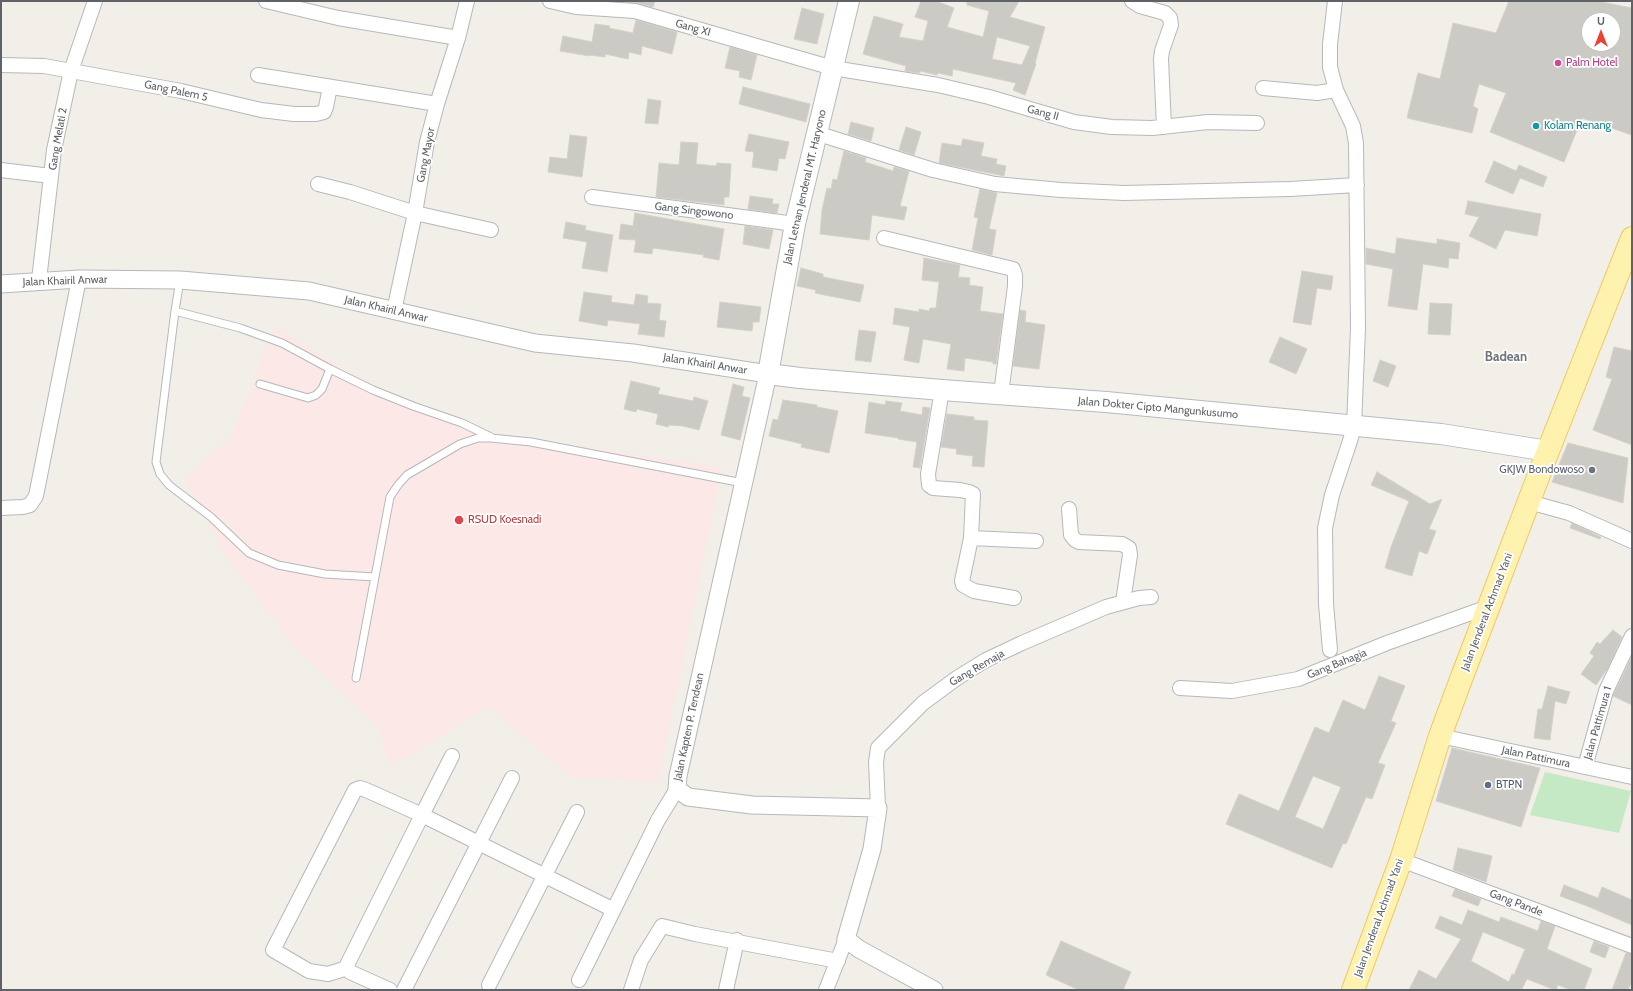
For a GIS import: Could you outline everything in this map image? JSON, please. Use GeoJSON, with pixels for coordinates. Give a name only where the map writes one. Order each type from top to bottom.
{"type":"FeatureCollection","features":[{"type":"Feature","properties":{"kind":"main road","name":"Jalan Letnan Jenderal MT. Haryono"},"geometry":{"type":"LineString","coordinates":[[768,374],[795,224],[849,1]]}},
{"type":"Feature","properties":{"kind":"main road","name":"Jalan Jenderal Achmad Yani"},"geometry":{"type":"LineString","coordinates":[[1353,990],[1401,860],[1440,736],[1460,682],[1548,451],[1632,238]]}},
{"type":"Feature","properties":{"kind":"main road","name":"Jalan Dokter Cipto Mangunkusumo"},"geometry":{"type":"LineString","coordinates":[[768,374],[1441,434],[1548,451]]}},
{"type":"Feature","properties":{"kind":"street","name":"Gang Melati 2"},"geometry":{"type":"LineString","coordinates":[[39,280],[54,150],[71,71],[95,1]]}},
{"type":"Feature","properties":{"kind":"street"},"geometry":{"type":"LineString","coordinates":[[266,1],[338,18],[458,38]]}},
{"type":"Feature","properties":{"kind":"street","name":"Gang Mayor"},"geometry":{"type":"LineString","coordinates":[[394,311],[415,213],[427,142],[437,104],[458,38],[467,1]]}},
{"type":"Feature","properties":{"kind":"street","name":"Gang XI"},"geometry":{"type":"LineString","coordinates":[[550,1],[576,7],[635,11],[834,68]]}},
{"type":"Feature","properties":{"kind":"street"},"geometry":{"type":"LineString","coordinates":[[1132,1],[1140,6],[1165,13],[1170,18],[1171,25],[1162,51],[1161,59],[1164,127]]}},
{"type":"Feature","properties":{"kind":"street"},"geometry":{"type":"LineString","coordinates":[[1330,650],[1326,604],[1325,528],[1332,495],[1354,426],[1358,328],[1356,143],[1353,126],[1336,90],[1330,67],[1330,44],[1335,1]]}},
{"type":"Feature","properties":{"kind":"street","name":"Gang Palem 5"},"geometry":{"type":"LineString","coordinates":[[1,65],[44,66],[181,91],[261,110],[294,114],[316,114],[324,112],[330,87]]}},
{"type":"Feature","properties":{"kind":"street","name":"Gang II"},"geometry":{"type":"LineString","coordinates":[[834,68],[938,85],[988,97],[1074,122],[1112,127],[1152,128],[1208,122],[1256,123]]}},
{"type":"Feature","properties":{"kind":"street"},"geometry":{"type":"LineString","coordinates":[[258,75],[437,104]]}},
{"type":"Feature","properties":{"kind":"street"},"geometry":{"type":"LineString","coordinates":[[1263,88],[1317,93],[1336,90]]}},
{"type":"Feature","properties":{"kind":"street"},"geometry":{"type":"LineString","coordinates":[[816,133],[933,170],[995,184],[1061,190],[1124,193],[1290,189],[1357,185]]}},
{"type":"Feature","properties":{"kind":"street"},"geometry":{"type":"LineString","coordinates":[[1,170],[51,176]]}},
{"type":"Feature","properties":{"kind":"street"},"geometry":{"type":"LineString","coordinates":[[318,184],[350,192],[415,213],[491,230]]}},
{"type":"Feature","properties":{"kind":"street","name":"Gang Singowono"},"geometry":{"type":"LineString","coordinates":[[592,198],[795,224]]}},
{"type":"Feature","properties":{"kind":"street"},"geometry":{"type":"LineString","coordinates":[[884,238],[1013,269],[1015,274],[1015,286],[1001,394]]}},
{"type":"Feature","properties":{"kind":"street"},"geometry":{"type":"LineString","coordinates":[[1,508],[23,507],[30,505],[36,496],[79,279]]}},
{"type":"Feature","properties":{"kind":"street","name":"Jalan Khairil Anwar"},"geometry":{"type":"LineString","coordinates":[[1,284],[39,280],[79,279],[180,280],[309,291],[535,343],[633,353],[768,374]]}},
{"type":"Feature","properties":{"kind":"street","name":"Jalan Kapten P. Tendean"},"geometry":{"type":"LineString","coordinates":[[768,374],[674,795],[737,804],[878,808]]}},
{"type":"Feature","properties":{"kind":"street"},"geometry":{"type":"LineString","coordinates":[[942,390],[928,481],[933,488],[960,490],[973,494],[972,538],[962,581],[964,585],[974,591],[1014,598]]}},
{"type":"Feature","properties":{"kind":"street"},"geometry":{"type":"LineString","coordinates":[[1529,502],[1569,514],[1632,541]]}},
{"type":"Feature","properties":{"kind":"street"},"geometry":{"type":"LineString","coordinates":[[1069,509],[1070,533],[1072,538],[1075,540],[1079,542],[1122,544],[1129,548],[1130,556],[1123,602]]}},
{"type":"Feature","properties":{"kind":"street"},"geometry":{"type":"LineString","coordinates":[[972,538],[1036,541]]}},
{"type":"Feature","properties":{"kind":"street","name":"Gang Remaja"},"geometry":{"type":"LineString","coordinates":[[878,808],[876,762],[878,748],[923,703],[957,678],[986,660],[1055,628],[1106,607],[1151,597]]}},
{"type":"Feature","properties":{"kind":"street","name":"Gang Bahagia"},"geometry":{"type":"LineString","coordinates":[[1180,688],[1232,691],[1298,680],[1388,644],[1485,616]]}},
{"type":"Feature","properties":{"kind":"street","name":"Jalan Pattimura 1"},"geometry":{"type":"LineString","coordinates":[[1585,767],[1606,691],[1632,636]]}},
{"type":"Feature","properties":{"kind":"street","name":"Jalan Pattimura"},"geometry":{"type":"LineString","coordinates":[[1440,736],[1632,777]]}},
{"type":"Feature","properties":{"kind":"street"},"geometry":{"type":"LineString","coordinates":[[347,968],[349,960],[452,756]]}},
{"type":"Feature","properties":{"kind":"street"},"geometry":{"type":"LineString","coordinates":[[404,990],[512,778]]}},
{"type":"Feature","properties":{"kind":"street"},"geometry":{"type":"LineString","coordinates":[[347,968],[328,974],[309,971],[273,950],[355,790],[360,788],[422,815],[612,909]]}},
{"type":"Feature","properties":{"kind":"street"},"geometry":{"type":"LineString","coordinates":[[579,980],[612,909],[658,820],[674,795]]}},
{"type":"Feature","properties":{"kind":"street"},"geometry":{"type":"LineString","coordinates":[[826,990],[846,939],[872,849],[878,808]]}},
{"type":"Feature","properties":{"kind":"street"},"geometry":{"type":"LineString","coordinates":[[489,985],[546,876],[577,812]]}},
{"type":"Feature","properties":{"kind":"street","name":"Gang Pande"},"geometry":{"type":"LineString","coordinates":[[1401,860],[1632,946]]}},
{"type":"Feature","properties":{"kind":"street"},"geometry":{"type":"LineString","coordinates":[[631,990],[641,960],[662,926],[695,934],[737,940],[838,961]]}},
{"type":"Feature","properties":{"kind":"street"},"geometry":{"type":"LineString","coordinates":[[846,939],[859,949],[934,990]]}},
{"type":"Feature","properties":{"kind":"street"},"geometry":{"type":"LineString","coordinates":[[726,990],[737,940]]}},
{"type":"Feature","properties":{"kind":"street"},"geometry":{"type":"LineString","coordinates":[[347,968],[350,972],[390,990]]}},
{"type":"Feature","properties":{"kind":"lane"},"geometry":{"type":"LineString","coordinates":[[180,280],[156,462],[160,474],[169,485],[210,517],[249,553],[278,565],[325,574],[375,577]]}},
{"type":"Feature","properties":{"kind":"lane"},"geometry":{"type":"LineString","coordinates":[[175,311],[240,328],[282,343],[373,390],[462,423],[491,438]]}},
{"type":"Feature","properties":{"kind":"lane"},"geometry":{"type":"LineString","coordinates":[[260,384],[308,398],[316,395],[322,390],[330,369]]}},
{"type":"Feature","properties":{"kind":"lane"},"geometry":{"type":"LineString","coordinates":[[356,678],[390,497],[398,485],[413,471],[460,444],[478,438],[531,442],[743,483]]}},
{"type":"Feature","properties":{"kind":"shaded area","name":"RSUD Koesnadi"},"geometry":{"type":"Polygon","coordinates":[[[274,326],[348,371],[465,430],[722,467],[658,782],[570,777],[488,706],[391,767],[377,726],[293,645],[228,560],[185,479],[232,436],[274,326]]]}},
{"type":"Feature","properties":{"kind":"green space"},"geometry":{"type":"Polygon","coordinates":[[[1545,772],[1631,791],[1619,833],[1530,815],[1545,772]]]}},
{"type":"Feature","properties":{"kind":"building"},"geometry":{"type":"Polygon","coordinates":[[[617,1],[655,1],[653,7],[617,1]]]}},
{"type":"Feature","properties":{"kind":"building"},"geometry":{"type":"Polygon","coordinates":[[[921,1],[936,1],[954,8],[947,27],[983,37],[989,11],[967,5],[967,1],[1019,1],[1010,17],[1045,27],[1035,63],[1036,64],[1025,95],[1013,90],[1016,83],[953,69],[952,76],[938,73],[937,75],[920,71],[920,73],[905,71],[906,66],[863,54],[874,16],[903,24],[899,37],[923,41],[928,21],[915,17],[921,1]],[[997,37],[992,59],[1022,65],[1030,46],[997,37]]]}},
{"type":"Feature","properties":{"kind":"building","name":"Palm Hotel"},"geometry":{"type":"Polygon","coordinates":[[[1509,1],[1596,1],[1632,8],[1632,135],[1582,118],[1564,162],[1490,132],[1506,93],[1479,84],[1473,106],[1478,109],[1472,133],[1407,118],[1418,73],[1440,79],[1453,23],[1496,33],[1509,1]]]}},
{"type":"Feature","properties":{"kind":"building"},"geometry":{"type":"Polygon","coordinates":[[[802,8],[824,14],[817,44],[794,39],[802,8]]]}},
{"type":"Feature","properties":{"kind":"building"},"geometry":{"type":"Polygon","coordinates":[[[636,20],[677,32],[672,54],[642,46],[641,55],[629,52],[628,59],[605,54],[605,57],[589,56],[560,51],[563,36],[592,42],[595,24],[610,26],[609,28],[633,33],[636,20]]]}},
{"type":"Feature","properties":{"kind":"building"},"geometry":{"type":"Polygon","coordinates":[[[730,47],[757,55],[751,80],[739,77],[740,71],[725,68],[730,47]]]}},
{"type":"Feature","properties":{"kind":"building"},"geometry":{"type":"Polygon","coordinates":[[[743,87],[810,104],[806,122],[739,104],[743,87]]]}},
{"type":"Feature","properties":{"kind":"building"},"geometry":{"type":"Polygon","coordinates":[[[648,99],[661,101],[658,124],[645,123],[648,99]]]}},
{"type":"Feature","properties":{"kind":"building"},"geometry":{"type":"Polygon","coordinates":[[[851,122],[874,128],[871,141],[848,134],[851,122]]]}},
{"type":"Feature","properties":{"kind":"building"},"geometry":{"type":"Polygon","coordinates":[[[906,127],[921,132],[914,155],[899,150],[906,127]]]}},
{"type":"Feature","properties":{"kind":"building"},"geometry":{"type":"Polygon","coordinates":[[[749,134],[789,142],[785,159],[779,158],[777,171],[752,167],[754,152],[745,151],[749,134]]]}},
{"type":"Feature","properties":{"kind":"building"},"geometry":{"type":"Polygon","coordinates":[[[570,135],[587,137],[582,177],[548,172],[550,157],[567,159],[570,135]]]}},
{"type":"Feature","properties":{"kind":"building"},"geometry":{"type":"Polygon","coordinates":[[[963,139],[984,143],[981,156],[997,159],[996,164],[1006,166],[1004,176],[939,163],[942,143],[961,146],[963,139]]]}},
{"type":"Feature","properties":{"kind":"building"},"geometry":{"type":"Polygon","coordinates":[[[681,142],[698,143],[696,164],[716,166],[717,163],[731,164],[729,197],[724,197],[724,205],[656,197],[659,163],[679,165],[681,142]]]}},
{"type":"Feature","properties":{"kind":"building"},"geometry":{"type":"Polygon","coordinates":[[[844,151],[866,158],[865,162],[893,171],[894,167],[909,171],[900,206],[907,207],[904,220],[872,215],[869,240],[820,234],[822,210],[827,188],[831,189],[833,179],[837,180],[844,151]]]}},
{"type":"Feature","properties":{"kind":"building"},"geometry":{"type":"Polygon","coordinates":[[[1494,161],[1516,171],[1519,165],[1547,177],[1543,187],[1520,178],[1513,194],[1485,182],[1494,161]]]}},
{"type":"Feature","properties":{"kind":"building"},"geometry":{"type":"Polygon","coordinates":[[[980,189],[997,193],[989,229],[996,230],[992,255],[972,250],[978,218],[974,217],[980,189]]]}},
{"type":"Feature","properties":{"kind":"building"},"geometry":{"type":"Polygon","coordinates":[[[750,196],[773,199],[772,204],[779,204],[777,213],[748,209],[750,196]]]}},
{"type":"Feature","properties":{"kind":"building"},"geometry":{"type":"Polygon","coordinates":[[[1468,201],[1541,214],[1537,236],[1505,230],[1496,249],[1469,236],[1479,217],[1465,214],[1468,201]]]}},
{"type":"Feature","properties":{"kind":"building"},"geometry":{"type":"Polygon","coordinates":[[[635,213],[724,229],[719,260],[703,257],[704,255],[653,248],[652,254],[634,252],[636,240],[619,239],[621,224],[633,226],[635,213]]]}},
{"type":"Feature","properties":{"kind":"building"},"geometry":{"type":"Polygon","coordinates":[[[566,222],[586,226],[585,230],[613,235],[607,272],[582,268],[587,242],[563,238],[566,222]]]}},
{"type":"Feature","properties":{"kind":"building"},"geometry":{"type":"Polygon","coordinates":[[[745,226],[773,230],[769,249],[743,244],[745,226]]]}},
{"type":"Feature","properties":{"kind":"building"},"geometry":{"type":"Polygon","coordinates":[[[1397,238],[1437,244],[1437,239],[1460,243],[1458,259],[1449,258],[1448,268],[1423,264],[1417,310],[1388,306],[1393,269],[1366,264],[1366,248],[1395,254],[1397,238]]]}},
{"type":"Feature","properties":{"kind":"building"},"geometry":{"type":"Polygon","coordinates":[[[924,258],[960,265],[958,277],[970,278],[969,285],[983,287],[980,311],[1003,314],[996,364],[993,364],[993,362],[965,358],[964,371],[947,369],[951,344],[923,339],[919,363],[904,360],[910,327],[893,324],[895,308],[919,312],[919,309],[929,311],[930,308],[936,308],[939,282],[922,280],[924,258]]]}},
{"type":"Feature","properties":{"kind":"building"},"geometry":{"type":"Polygon","coordinates":[[[801,268],[823,274],[823,277],[864,285],[860,302],[815,293],[816,290],[797,286],[801,268]]]}},
{"type":"Feature","properties":{"kind":"building"},"geometry":{"type":"Polygon","coordinates":[[[1302,271],[1333,276],[1331,290],[1317,288],[1311,325],[1293,322],[1302,271]]]}},
{"type":"Feature","properties":{"kind":"building"},"geometry":{"type":"Polygon","coordinates":[[[584,292],[612,296],[611,302],[634,305],[636,294],[648,296],[647,303],[661,304],[659,320],[666,321],[664,337],[638,334],[640,324],[608,320],[607,326],[579,321],[584,292]]]}},
{"type":"Feature","properties":{"kind":"building"},"geometry":{"type":"Polygon","coordinates":[[[720,302],[761,307],[759,322],[753,322],[752,331],[717,327],[720,302]]]}},
{"type":"Feature","properties":{"kind":"building"},"geometry":{"type":"Polygon","coordinates":[[[1430,303],[1452,304],[1450,335],[1428,334],[1430,303]]]}},
{"type":"Feature","properties":{"kind":"building"},"geometry":{"type":"Polygon","coordinates":[[[1020,310],[1026,311],[1025,322],[1045,325],[1039,369],[1013,366],[1020,310]]]}},
{"type":"Feature","properties":{"kind":"building"},"geometry":{"type":"Polygon","coordinates":[[[859,330],[876,332],[871,362],[855,360],[859,330]]]}},
{"type":"Feature","properties":{"kind":"building"},"geometry":{"type":"Polygon","coordinates":[[[1280,337],[1307,349],[1296,374],[1269,362],[1280,337]]]}},
{"type":"Feature","properties":{"kind":"building"},"geometry":{"type":"Polygon","coordinates":[[[1614,347],[1632,351],[1632,445],[1593,430],[1612,379],[1606,377],[1614,347]]]}},
{"type":"Feature","properties":{"kind":"building"},"geometry":{"type":"Polygon","coordinates":[[[1380,360],[1396,366],[1388,387],[1373,381],[1380,360]]]}},
{"type":"Feature","properties":{"kind":"building"},"geometry":{"type":"Polygon","coordinates":[[[631,381],[660,388],[658,394],[693,401],[694,397],[708,401],[699,430],[683,426],[669,425],[668,427],[656,424],[658,414],[637,409],[636,412],[624,409],[631,381]]]}},
{"type":"Feature","properties":{"kind":"building"},"geometry":{"type":"Polygon","coordinates":[[[733,384],[744,387],[742,396],[750,398],[740,440],[721,435],[733,384]]]}},
{"type":"Feature","properties":{"kind":"building"},"geometry":{"type":"Polygon","coordinates":[[[783,400],[817,405],[817,407],[838,411],[829,453],[801,447],[802,444],[769,436],[773,419],[778,420],[783,400]]]}},
{"type":"Feature","properties":{"kind":"building"},"geometry":{"type":"Polygon","coordinates":[[[886,401],[902,403],[900,411],[922,415],[923,407],[930,408],[920,468],[913,467],[917,442],[865,433],[869,402],[885,405],[886,401]]]}},
{"type":"Feature","properties":{"kind":"building"},"geometry":{"type":"Polygon","coordinates":[[[947,414],[974,417],[974,420],[988,421],[984,467],[972,466],[973,456],[956,454],[957,449],[941,447],[947,414]]]}},
{"type":"Feature","properties":{"kind":"building","name":"GKJW Bondowoso"},"geometry":{"type":"Polygon","coordinates":[[[1568,443],[1628,458],[1623,503],[1552,482],[1568,443]]]}},
{"type":"Feature","properties":{"kind":"building"},"geometry":{"type":"Polygon","coordinates":[[[1377,472],[1430,504],[1442,499],[1429,529],[1436,531],[1427,554],[1419,551],[1412,576],[1385,568],[1391,547],[1409,501],[1371,485],[1377,472]]]}},
{"type":"Feature","properties":{"kind":"building"},"geometry":{"type":"Polygon","coordinates":[[[1572,523],[1601,537],[1600,539],[1570,528],[1572,523]]]}},
{"type":"Feature","properties":{"kind":"building"},"geometry":{"type":"Polygon","coordinates":[[[1613,630],[1622,637],[1608,668],[1596,685],[1581,674],[1594,656],[1590,653],[1597,642],[1600,644],[1613,630]]]}},
{"type":"Feature","properties":{"kind":"building"},"geometry":{"type":"Polygon","coordinates":[[[1632,656],[1632,705],[1613,696],[1632,656]]]}},
{"type":"Feature","properties":{"kind":"building"},"geometry":{"type":"Polygon","coordinates":[[[1379,676],[1405,686],[1391,721],[1396,723],[1378,763],[1385,765],[1372,799],[1366,797],[1346,844],[1343,843],[1332,868],[1226,824],[1239,794],[1279,811],[1315,727],[1329,733],[1343,700],[1365,710],[1379,676]],[[1313,776],[1295,817],[1323,829],[1341,787],[1313,776]]]}},
{"type":"Feature","properties":{"kind":"building"},"geometry":{"type":"Polygon","coordinates":[[[1548,686],[1570,692],[1566,704],[1555,701],[1550,740],[1534,738],[1538,709],[1542,709],[1548,686]]]}},
{"type":"Feature","properties":{"kind":"building","name":"BTPN"},"geometry":{"type":"Polygon","coordinates":[[[1452,748],[1540,768],[1521,827],[1436,801],[1452,748]]]}},
{"type":"Feature","properties":{"kind":"building"},"geometry":{"type":"Polygon","coordinates":[[[1458,848],[1492,856],[1486,882],[1453,870],[1458,848]]]}},
{"type":"Feature","properties":{"kind":"building"},"geometry":{"type":"Polygon","coordinates":[[[1564,885],[1598,898],[1602,887],[1632,900],[1632,925],[1560,896],[1564,885]]]}},
{"type":"Feature","properties":{"kind":"building"},"geometry":{"type":"Polygon","coordinates":[[[1455,889],[1481,899],[1478,906],[1452,896],[1455,889]]]}},
{"type":"Feature","properties":{"kind":"building"},"geometry":{"type":"Polygon","coordinates":[[[1468,910],[1499,922],[1501,917],[1538,931],[1541,921],[1555,926],[1547,949],[1592,969],[1584,990],[1571,990],[1558,985],[1555,990],[1527,979],[1522,989],[1524,990],[1409,990],[1419,970],[1436,979],[1461,939],[1435,928],[1440,916],[1462,925],[1468,910]],[[1483,932],[1471,961],[1509,982],[1512,974],[1514,975],[1525,949],[1483,932]]]}},
{"type":"Feature","properties":{"kind":"building"},"geometry":{"type":"Polygon","coordinates":[[[1061,941],[1131,972],[1123,990],[1079,990],[1046,975],[1061,941]]]}},
{"type":"Feature","properties":{"kind":"building"},"geometry":{"type":"Polygon","coordinates":[[[1594,941],[1609,947],[1605,958],[1590,952],[1594,941]]]}},
{"type":"Feature","properties":{"kind":"building"},"geometry":{"type":"Polygon","coordinates":[[[1626,953],[1632,954],[1632,981],[1628,990],[1612,990],[1626,953]]]}},
{"type":"Feature","properties":{"kind":"place","name":"Palm Hotel"},"geometry":{"type":"Point","coordinates":[1558,63]}},
{"type":"Feature","properties":{"kind":"place","name":"Kolam Renang"},"geometry":{"type":"Point","coordinates":[1536,126]}},
{"type":"Feature","properties":{"kind":"place","name":"GKJW Bondowoso"},"geometry":{"type":"Point","coordinates":[1592,470]}},
{"type":"Feature","properties":{"kind":"place","name":"RSUD Koesnadi"},"geometry":{"type":"Point","coordinates":[459,520]}},
{"type":"Feature","properties":{"kind":"place","name":"BTPN"},"geometry":{"type":"Point","coordinates":[1488,785]}},
{"type":"Feature","properties":{"kind":"district","name":"Badean"},"geometry":{"type":"Point","coordinates":[1506,357]}}]}
